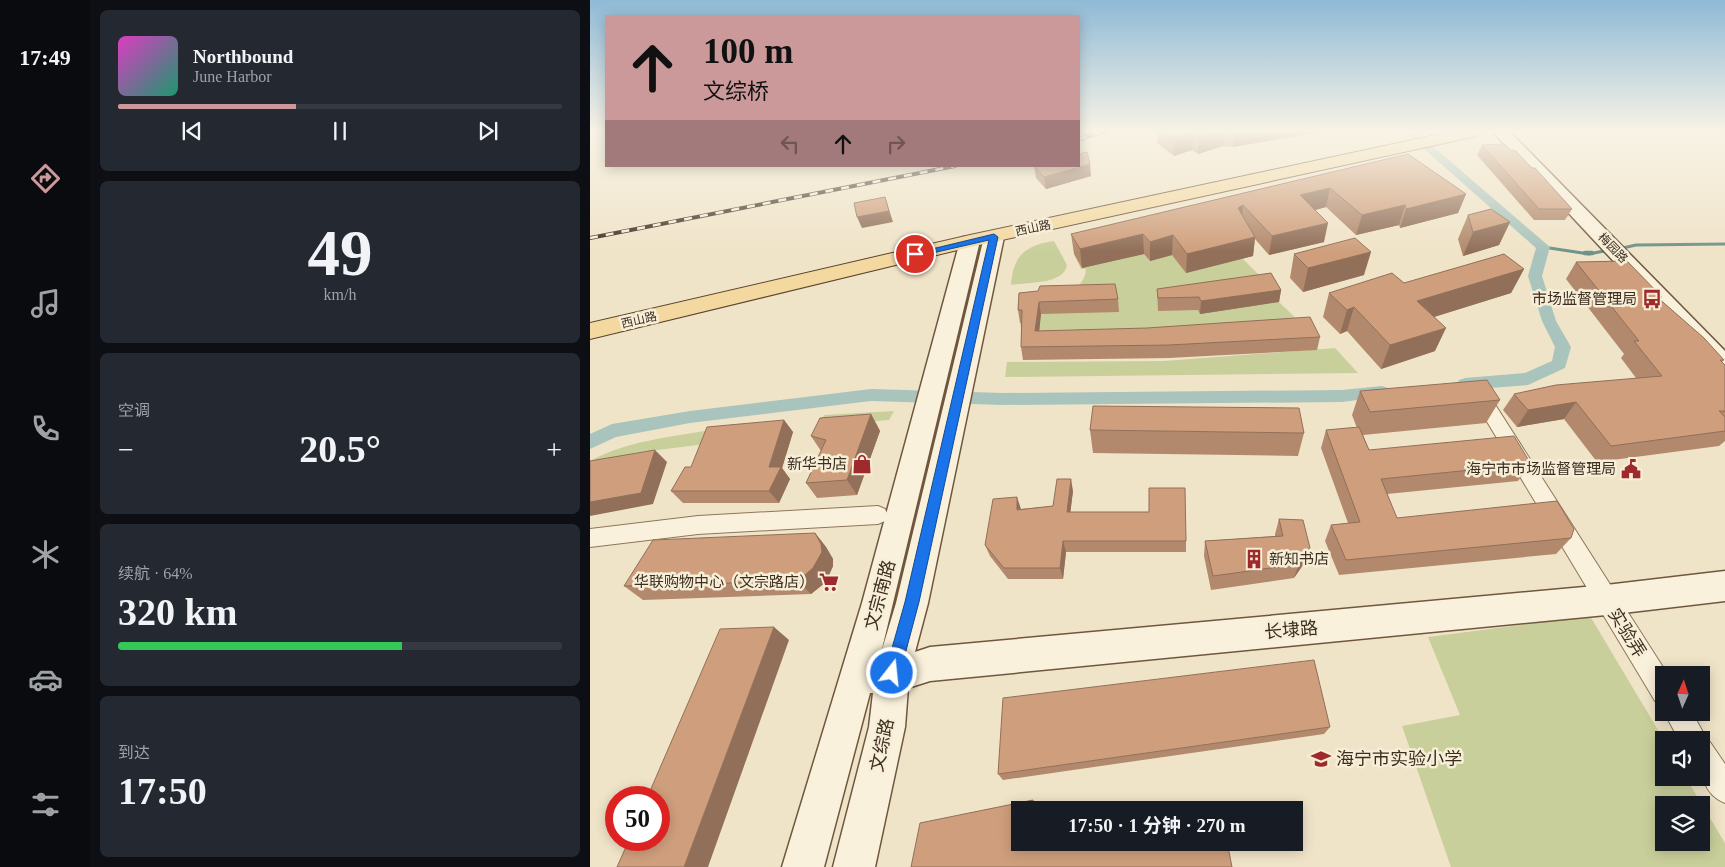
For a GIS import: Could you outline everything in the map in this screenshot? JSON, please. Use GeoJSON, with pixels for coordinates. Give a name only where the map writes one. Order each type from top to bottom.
{"type":"FeatureCollection","features":[{"type":"Feature","properties":{"kind":"main road","name":"西山路"},"geometry":{"type":"LineString","coordinates":[[590,331],[970,241],[1293,171]]}},
{"type":"Feature","properties":{"kind":"main road","name":"梅园路"},"geometry":{"type":"LineString","coordinates":[[1539,171],[1725,366]]}},
{"type":"Feature","properties":{"kind":"main road","name":"文综路"},"geometry":{"type":"LineString","coordinates":[[854,867],[887,727],[875,675],[912,602],[994,237]]}},
{"type":"Feature","properties":{"kind":"main road","name":"文宗南路"},"geometry":{"type":"LineString","coordinates":[[803,867],[875,675],[921,437],[970,241]]}},
{"type":"Feature","properties":{"kind":"main road","name":"长埭路"},"geometry":{"type":"LineString","coordinates":[[875,675],[909,671],[930,664],[1606,600],[1725,586]]}},
{"type":"Feature","properties":{"kind":"street","name":"实验弄"},"geometry":{"type":"LineString","coordinates":[[1483,400],[1655,678]]}},
{"type":"Feature","properties":{"kind":"street"},"geometry":{"type":"LineString","coordinates":[[590,538],[652,528],[728,522],[878,515]]}},
{"type":"Feature","properties":{"kind":"street"},"geometry":{"type":"LineString","coordinates":[[1710,765],[1725,789]]}},
{"type":"Feature","properties":{"kind":"green space"},"geometry":{"type":"Polygon","coordinates":[[[1180,228],[1230,246],[1269,285],[1279,302],[1307,329],[1024,344],[1020,323],[1040,321],[1041,314],[1069,295],[1081,283],[1086,269],[1081,269],[1074,254],[1180,228]]]}},
{"type":"Feature","properties":{"kind":"green space"},"geometry":{"type":"Polygon","coordinates":[[[1054,241],[1067,265],[1064,271],[1052,279],[1011,285],[1014,266],[1022,254],[1035,245],[1054,241]]]}},
{"type":"Feature","properties":{"kind":"green space"},"geometry":{"type":"Polygon","coordinates":[[[1335,348],[1358,373],[1005,377],[1007,362],[1164,361],[1335,348]]]}},
{"type":"Feature","properties":{"kind":"green space"},"geometry":{"type":"Polygon","coordinates":[[[894,411],[889,420],[820,426],[824,415],[894,411]]]}},
{"type":"Feature","properties":{"kind":"green space"},"geometry":{"type":"Polygon","coordinates":[[[711,430],[706,444],[634,453],[609,462],[590,461],[634,444],[711,430]]]}},
{"type":"Feature","properties":{"kind":"green space"},"geometry":{"type":"Polygon","coordinates":[[[1590,616],[1659,731],[1655,731],[1655,786],[1691,786],[1697,796],[1655,796],[1655,851],[1710,851],[1710,818],[1725,843],[1725,867],[1451,867],[1402,726],[1460,715],[1428,637],[1590,616]]]}},
{"type":"Feature","properties":{"kind":"building"},"geometry":{"type":"Polygon","coordinates":[[[1039,171],[1064,171],[1044,177],[1039,171]]]}},
{"type":"Feature","properties":{"kind":"building"},"geometry":{"type":"Polygon","coordinates":[[[1334,171],[1433,171],[1466,194],[1406,209],[1405,205],[1362,215],[1330,188],[1300,195],[1328,223],[1272,236],[1243,205],[1238,208],[1255,237],[1187,254],[1173,235],[1150,242],[1143,234],[1080,249],[1071,234],[1334,171]]]}},
{"type":"Feature","properties":{"kind":"building"},"geometry":{"type":"Polygon","coordinates":[[[1506,171],[1538,171],[1572,209],[1539,209],[1506,171]]]}},
{"type":"Feature","properties":{"kind":"building"},"geometry":{"type":"Polygon","coordinates":[[[885,197],[889,211],[857,217],[854,203],[885,197]]]}},
{"type":"Feature","properties":{"kind":"building"},"geometry":{"type":"Polygon","coordinates":[[[1491,209],[1510,222],[1473,232],[1468,215],[1491,209]]]}},
{"type":"Feature","properties":{"kind":"building"},"geometry":{"type":"Polygon","coordinates":[[[1355,238],[1371,252],[1308,268],[1294,254],[1355,238]]]}},
{"type":"Feature","properties":{"kind":"building"},"geometry":{"type":"Polygon","coordinates":[[[1504,254],[1524,269],[1417,301],[1446,328],[1390,345],[1354,307],[1347,310],[1329,293],[1392,273],[1404,283],[1504,254]]]}},
{"type":"Feature","properties":{"kind":"building"},"geometry":{"type":"Polygon","coordinates":[[[1627,261],[1662,297],[1657,297],[1704,338],[1724,360],[1720,360],[1725,365],[1725,411],[1719,411],[1725,417],[1725,431],[1611,446],[1576,402],[1528,410],[1514,394],[1556,385],[1662,376],[1634,341],[1639,341],[1576,262],[1627,261]]]}},
{"type":"Feature","properties":{"kind":"building"},"geometry":{"type":"Polygon","coordinates":[[[1271,273],[1281,290],[1201,301],[1199,297],[1158,298],[1157,289],[1271,273]]]}},
{"type":"Feature","properties":{"kind":"building"},"geometry":{"type":"Polygon","coordinates":[[[1115,284],[1118,299],[1039,302],[1035,331],[1147,328],[1310,317],[1320,337],[1169,345],[1021,347],[1022,310],[1018,310],[1019,293],[1038,291],[1040,286],[1115,284]]]}},
{"type":"Feature","properties":{"kind":"building"},"geometry":{"type":"Polygon","coordinates":[[[1487,380],[1500,400],[1370,412],[1360,391],[1487,380]]]}},
{"type":"Feature","properties":{"kind":"building"},"geometry":{"type":"Polygon","coordinates":[[[1093,406],[1299,408],[1304,433],[1090,430],[1093,406]]]}},
{"type":"Feature","properties":{"kind":"building"},"geometry":{"type":"Polygon","coordinates":[[[871,414],[847,480],[806,483],[826,440],[811,436],[820,418],[871,414]]]}},
{"type":"Feature","properties":{"kind":"building"},"geometry":{"type":"Polygon","coordinates":[[[784,420],[769,467],[781,467],[769,491],[671,491],[685,467],[691,467],[707,427],[784,420]]]}},
{"type":"Feature","properties":{"kind":"building"},"geometry":{"type":"Polygon","coordinates":[[[1359,427],[1369,450],[1514,436],[1531,464],[1381,479],[1397,518],[1557,501],[1574,529],[1571,538],[1346,560],[1331,525],[1360,522],[1326,430],[1359,427]]]}},
{"type":"Feature","properties":{"kind":"building"},"geometry":{"type":"Polygon","coordinates":[[[655,450],[641,493],[590,502],[590,461],[655,450]]]}},
{"type":"Feature","properties":{"kind":"building"},"geometry":{"type":"Polygon","coordinates":[[[1057,479],[1071,479],[1067,512],[1149,512],[1149,488],[1185,488],[1186,541],[1063,541],[1060,568],[1004,568],[985,545],[993,499],[1017,497],[1017,510],[1053,506],[1057,479]]]}},
{"type":"Feature","properties":{"kind":"building"},"geometry":{"type":"Polygon","coordinates":[[[1279,519],[1303,520],[1310,548],[1299,564],[1213,576],[1205,541],[1283,536],[1279,519]]]}},
{"type":"Feature","properties":{"kind":"building"},"geometry":{"type":"Polygon","coordinates":[[[815,533],[821,544],[822,552],[813,568],[798,581],[624,586],[653,540],[815,533]]]}},
{"type":"Feature","properties":{"kind":"building"},"geometry":{"type":"Polygon","coordinates":[[[774,627],[684,867],[617,867],[624,851],[670,851],[670,786],[652,786],[720,629],[774,627]]]}},
{"type":"Feature","properties":{"kind":"building"},"geometry":{"type":"Polygon","coordinates":[[[1314,660],[1330,727],[998,774],[1003,698],[1314,660]]]}},
{"type":"Feature","properties":{"kind":"building"},"geometry":{"type":"Polygon","coordinates":[[[1011,804],[1011,851],[1229,851],[1232,867],[911,867],[920,823],[1011,804]]]}},
{"type":"Feature","properties":{"kind":"waterway"},"geometry":{"type":"LineString","coordinates":[[1456,171],[1543,247],[1535,276],[1549,321],[1563,347],[1559,364],[1528,379],[1465,384]]}},
{"type":"Feature","properties":{"kind":"waterway"},"geometry":{"type":"LineString","coordinates":[[1618,249],[1636,245],[1725,244]]}},
{"type":"Feature","properties":{"kind":"waterway"},"geometry":{"type":"LineString","coordinates":[[1543,247],[1589,254],[1609,250]]}},
{"type":"Feature","properties":{"kind":"waterway"},"geometry":{"type":"LineString","coordinates":[[1585,253],[1592,253]]}},
{"type":"Feature","properties":{"kind":"waterway"},"geometry":{"type":"LineString","coordinates":[[590,442],[612,431],[690,417],[871,395],[1003,399],[1342,396],[1382,392]]}},
{"type":"Feature","properties":{"kind":"railway"},"geometry":{"type":"LineString","coordinates":[[590,238],[927,171]]}},
{"type":"Feature","properties":{"kind":"place","name":"市场监督管理局"},"geometry":{"type":"Point","coordinates":[1652,299]}},
{"type":"Feature","properties":{"kind":"place","name":"新华书店"},"geometry":{"type":"Point","coordinates":[862,464]}},
{"type":"Feature","properties":{"kind":"place","name":"海宁市市场监督管理局"},"geometry":{"type":"Point","coordinates":[1631,469]}},
{"type":"Feature","properties":{"kind":"place","name":"新知书店"},"geometry":{"type":"Point","coordinates":[1254,559]}},
{"type":"Feature","properties":{"kind":"place","name":"华联购物中心（文宗路店）"},"geometry":{"type":"Point","coordinates":[829,582]}},
{"type":"Feature","properties":{"kind":"place","name":"海宁市实验小学"},"geometry":{"type":"Point","coordinates":[1321,759]}},
{"type":"Feature","properties":{"kind":"route"},"geometry":{"type":"LineString","coordinates":[[892,673],[912,602],[994,237],[915,254]]}}]}
